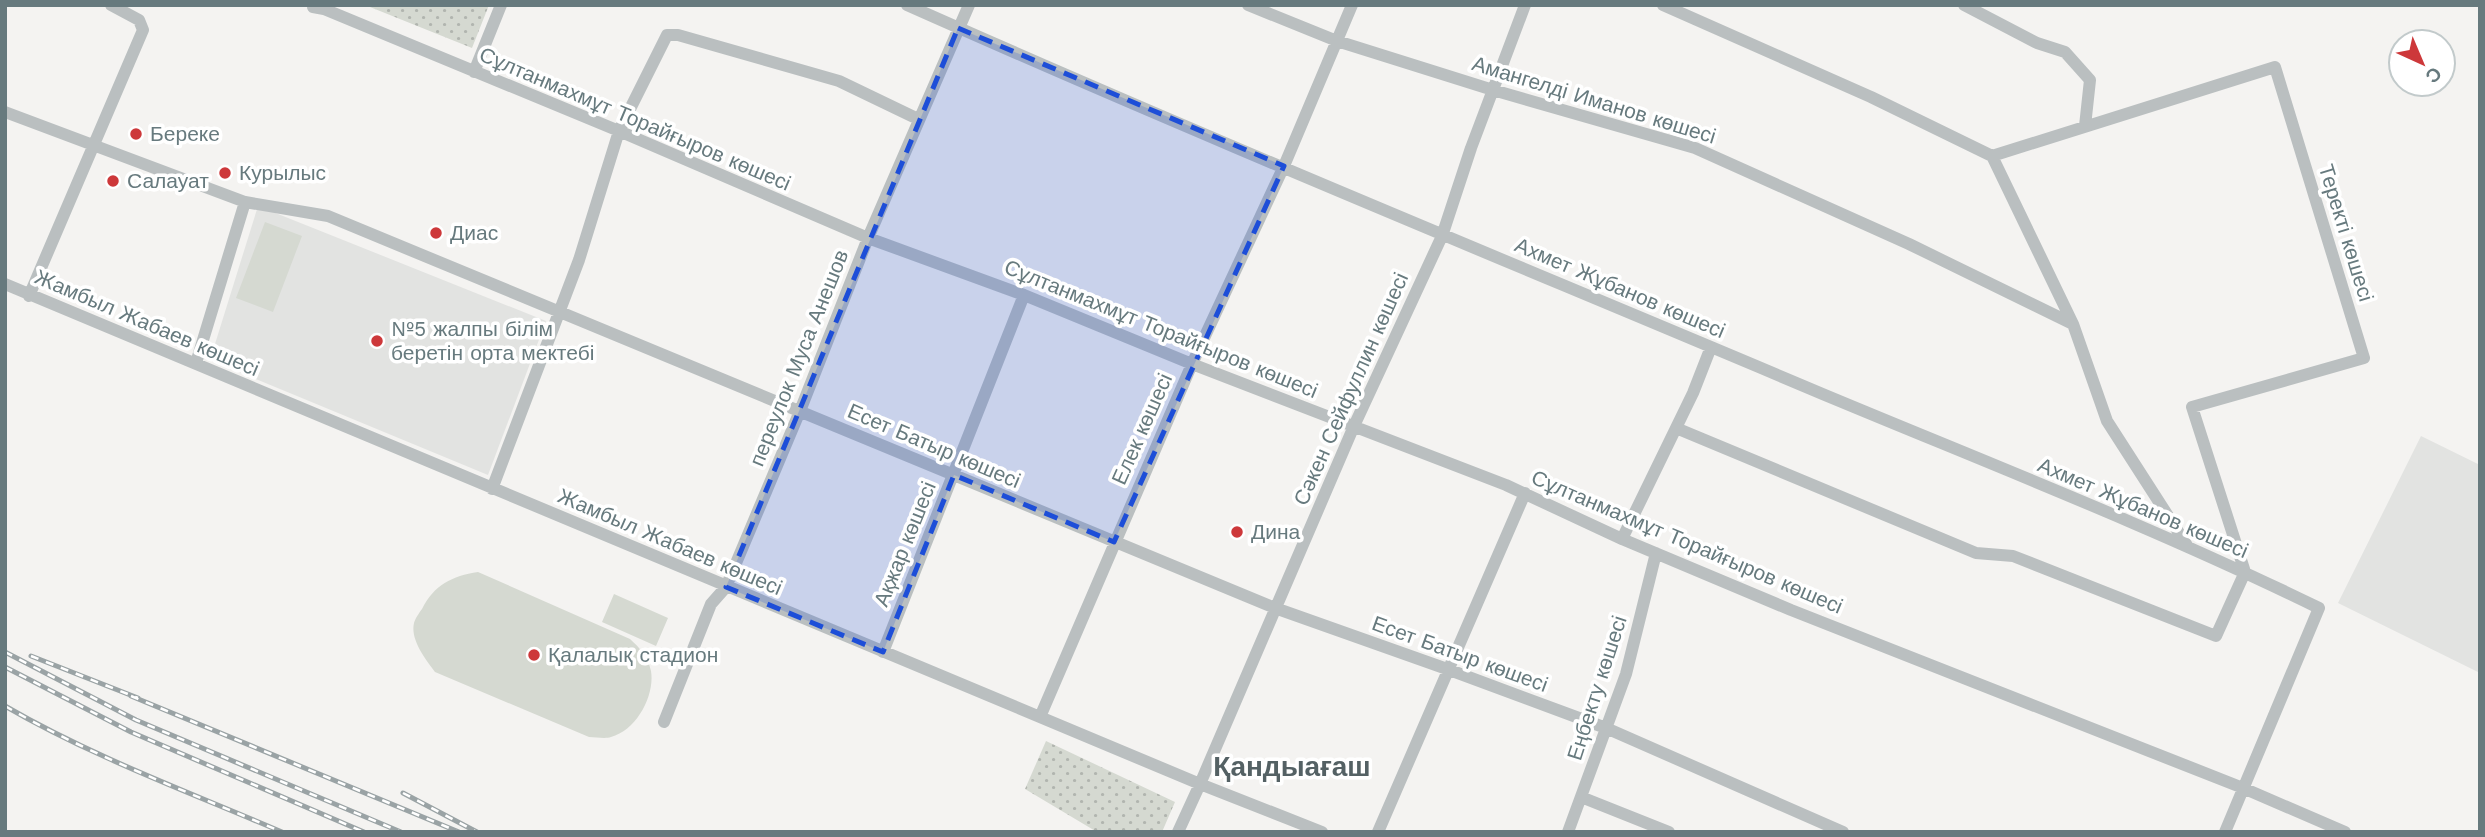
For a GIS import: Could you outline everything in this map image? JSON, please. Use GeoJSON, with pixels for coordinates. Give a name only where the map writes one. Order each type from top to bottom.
{"type":"FeatureCollection","features":[{"type":"Feature","properties":{"kind":"street"},"geometry":{"type":"LineString","coordinates":[[29,296],[143,30],[139,20],[111,5]]}},
{"type":"Feature","properties":{"kind":"street"},"geometry":{"type":"LineString","coordinates":[[474,72],[501,5]]}},
{"type":"Feature","properties":{"kind":"street","name":"Ахмет Жұбанов көшесі"},"geometry":{"type":"LineString","coordinates":[[907,5],[1442,236],[2188,547],[2319,608],[2243,788]]}},
{"type":"Feature","properties":{"kind":"street","name":"переулок Муса Анешов"},"geometry":{"type":"LineString","coordinates":[[664,722],[711,604],[726,587],[800,411],[868,238],[969,5]]}},
{"type":"Feature","properties":{"kind":"street","name":"Амангелді Иманов көшесі"},"geometry":{"type":"LineString","coordinates":[[1248,5],[1337,41],[1493,90],[1695,148],[1909,244],[2073,324]]}},
{"type":"Feature","properties":{"kind":"street","name":"Елек көшесі"},"geometry":{"type":"LineString","coordinates":[[1040,717],[1192,364],[1284,166],[1352,5]]}},
{"type":"Feature","properties":{"kind":"street","name":"Сәкен Сейфуллин көшесі"},"geometry":{"type":"LineString","coordinates":[[1178,832],[1354,426],[1442,236],[1525,5]]}},
{"type":"Feature","properties":{"kind":"street"},"geometry":{"type":"LineString","coordinates":[[1664,5],[1871,97],[1992,156],[2073,324],[2107,421],[2188,547]]}},
{"type":"Feature","properties":{"kind":"street"},"geometry":{"type":"LineString","coordinates":[[1964,5],[2037,43],[2065,52],[2090,80],[2085,127]]}},
{"type":"Feature","properties":{"kind":"street","name":"Сұлтанмахмұт Торайғыров көшесі"},"geometry":{"type":"LineString","coordinates":[[313,7],[324,9],[619,131],[868,238],[1024,295],[1192,364],[1525,493],[1622,540],[1791,610],[2243,788],[2345,832]]}},
{"type":"Feature","properties":{"kind":"street"},"geometry":{"type":"LineString","coordinates":[[492,489],[579,260],[619,131],[667,35],[678,35],[839,80],[918,119]]}},
{"type":"Feature","properties":{"kind":"street","name":"Теректі көшесі"},"geometry":{"type":"LineString","coordinates":[[1992,156],[2275,67],[2364,358],[2192,407],[2245,572]]}},
{"type":"Feature","properties":{"kind":"street","name":"Есет Батыр көшесі"},"geometry":{"type":"LineString","coordinates":[[5,113],[245,202],[328,216],[1275,608],[1606,728],[1843,832]]}},
{"type":"Feature","properties":{"kind":"street"},"geometry":{"type":"LineString","coordinates":[[196,363],[245,202]]}},
{"type":"Feature","properties":{"kind":"street","name":"Жамбыл Жабаев көшесі"},"geometry":{"type":"LineString","coordinates":[[5,285],[1200,785],[1322,832]]}},
{"type":"Feature","properties":{"kind":"street","name":"Ақжар көшесі"},"geometry":{"type":"LineString","coordinates":[[883,652],[1024,295]]}},
{"type":"Feature","properties":{"kind":"street"},"geometry":{"type":"LineString","coordinates":[[1622,540],[1676,428],[1711,347]]}},
{"type":"Feature","properties":{"kind":"street"},"geometry":{"type":"LineString","coordinates":[[1676,428],[1976,553],[2013,556],[2216,636],[2245,572]]}},
{"type":"Feature","properties":{"kind":"street"},"geometry":{"type":"LineString","coordinates":[[1378,832],[1525,493]]}},
{"type":"Feature","properties":{"kind":"street","name":"Еңбекту көшесі"},"geometry":{"type":"LineString","coordinates":[[1568,832],[1626,674],[1656,553]]}},
{"type":"Feature","properties":{"kind":"street"},"geometry":{"type":"LineString","coordinates":[[2225,832],[2243,788]]}},
{"type":"Feature","properties":{"kind":"street"},"geometry":{"type":"LineString","coordinates":[[1581,797],[1669,832]]}},
{"type":"Feature","properties":{"kind":"highlighted area"},"geometry":{"type":"Polygon","coordinates":[[[958,28],[1284,166],[1114,542],[954,475],[883,652],[726,587],[958,28]]]}},
{"type":"Feature","properties":{"kind":"shaded area"},"geometry":{"type":"Polygon","coordinates":[[[365,5],[489,5],[472,48],[365,5]]]}},
{"type":"Feature","properties":{"kind":"shaded area","name":"№5 жалпы білім беретін орта мектебі"},"geometry":{"type":"Polygon","coordinates":[[[258,206],[546,321],[488,475],[210,360],[258,206]]]}},
{"type":"Feature","properties":{"kind":"shaded area"},"geometry":{"type":"Polygon","coordinates":[[[265,222],[302,236],[273,312],[236,298],[265,222]]]}},
{"type":"Feature","properties":{"kind":"shaded area"},"geometry":{"type":"Polygon","coordinates":[[[2421,436],[2480,465],[2480,673],[2338,603],[2421,436]]]}},
{"type":"Feature","properties":{"kind":"shaded area","name":"Қалалық стадион"},"geometry":{"type":"Polygon","coordinates":[[[478,572],[630,639],[637,646],[648,661],[651,680],[647,701],[629,727],[611,737],[589,737],[435,672],[423,656],[414,636],[415,620],[438,588],[452,579],[478,572]]]}},
{"type":"Feature","properties":{"kind":"shaded area"},"geometry":{"type":"Polygon","coordinates":[[[614,594],[668,618],[656,646],[602,622],[614,594]]]}},
{"type":"Feature","properties":{"kind":"shaded area"},"geometry":{"type":"Polygon","coordinates":[[[1046,741],[1175,802],[1162,832],[1097,832],[1025,789],[1046,741]]]}},
{"type":"Feature","properties":{"kind":"railway"},"geometry":{"type":"LineString","coordinates":[[5,652],[136,720],[401,832]]}},
{"type":"Feature","properties":{"kind":"railway"},"geometry":{"type":"LineString","coordinates":[[31,656],[138,698]]}},
{"type":"Feature","properties":{"kind":"railway"},"geometry":{"type":"LineString","coordinates":[[5,667],[131,732],[364,832]]}},
{"type":"Feature","properties":{"kind":"railway"},"geometry":{"type":"LineString","coordinates":[[131,696],[459,832]]}},
{"type":"Feature","properties":{"kind":"railway"},"geometry":{"type":"LineString","coordinates":[[5,706],[107,758],[282,832]]}},
{"type":"Feature","properties":{"kind":"railway"},"geometry":{"type":"LineString","coordinates":[[403,793],[477,832]]}},
{"type":"Feature","properties":{"kind":"place","name":"Береке"},"geometry":{"type":"Point","coordinates":[136,134]}},
{"type":"Feature","properties":{"kind":"place","name":"Курылыс"},"geometry":{"type":"Point","coordinates":[225,173]}},
{"type":"Feature","properties":{"kind":"place","name":"Салауат"},"geometry":{"type":"Point","coordinates":[113,181]}},
{"type":"Feature","properties":{"kind":"place","name":"Диас"},"geometry":{"type":"Point","coordinates":[436,233]}},
{"type":"Feature","properties":{"kind":"place","name":"№5 жалпы білім беретін орта мектебі"},"geometry":{"type":"Point","coordinates":[377,341]}},
{"type":"Feature","properties":{"kind":"place","name":"Дина"},"geometry":{"type":"Point","coordinates":[1237,532]}},
{"type":"Feature","properties":{"kind":"place","name":"Қалалық стадион"},"geometry":{"type":"Point","coordinates":[534,655]}},
{"type":"Feature","properties":{"kind":"district","name":"Қандыағаш"},"geometry":{"type":"Point","coordinates":[1292,766]}}]}
